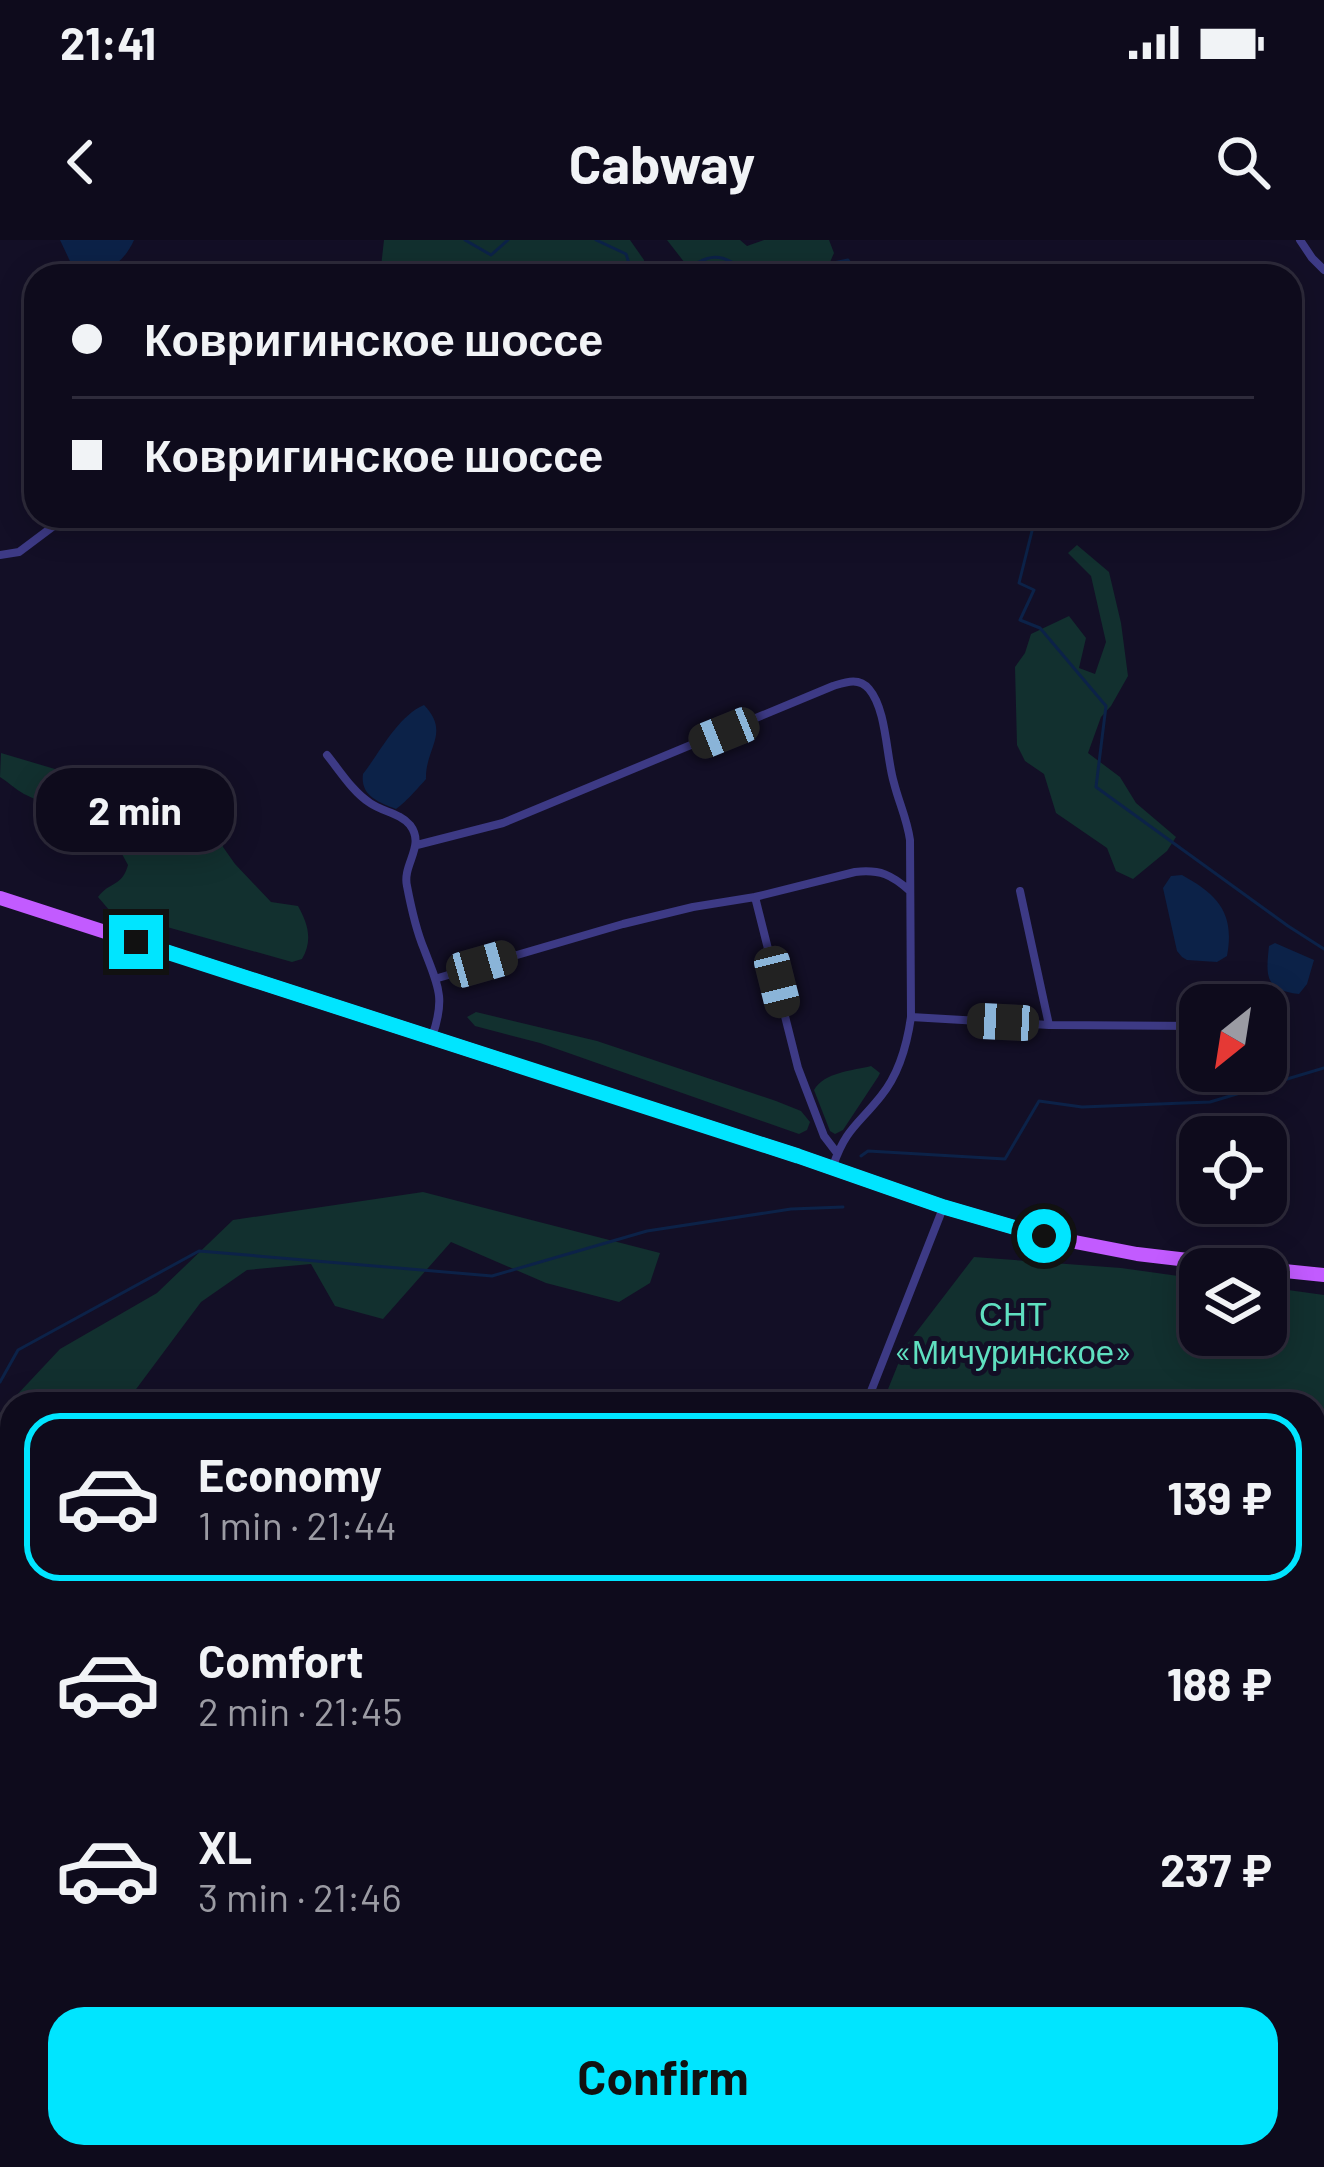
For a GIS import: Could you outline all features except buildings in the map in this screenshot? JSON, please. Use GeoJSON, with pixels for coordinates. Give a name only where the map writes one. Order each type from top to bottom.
{"type":"FeatureCollection","features":[{"type":"Feature","properties":{"kind":"main road"},"geometry":{"type":"LineString","coordinates":[[0,898],[798,1156],[835,1160],[944,1207],[1044,1236],[1179,1259]]}},
{"type":"Feature","properties":{"kind":"main road"},"geometry":{"type":"LineString","coordinates":[[1287,1272],[1324,1276]]}},
{"type":"Feature","properties":{"kind":"street"},"geometry":{"type":"LineString","coordinates":[[1300,240],[1324,270]]}},
{"type":"Feature","properties":{"kind":"street"},"geometry":{"type":"LineString","coordinates":[[0,555],[19,552],[51,528]]}},
{"type":"Feature","properties":{"kind":"street"},"geometry":{"type":"LineString","coordinates":[[417,845],[503,823],[852,681],[868,688],[879,705],[895,788],[907,817],[911,1017],[908,1040],[892,1080],[854,1124],[835,1160]]}},
{"type":"Feature","properties":{"kind":"street"},"geometry":{"type":"LineString","coordinates":[[327,755],[368,802],[409,824],[417,845],[406,881],[423,947],[438,978],[440,1013],[432,1039]]}},
{"type":"Feature","properties":{"kind":"street"},"geometry":{"type":"LineString","coordinates":[[438,978],[623,924],[872,870],[885,872],[910,891]]}},
{"type":"Feature","properties":{"kind":"street"},"geometry":{"type":"LineString","coordinates":[[1020,891],[1049,1025]]}},
{"type":"Feature","properties":{"kind":"street"},"geometry":{"type":"LineString","coordinates":[[755,897],[798,1068],[835,1160]]}},
{"type":"Feature","properties":{"kind":"street"},"geometry":{"type":"LineString","coordinates":[[911,1017],[1179,1026]]}},
{"type":"Feature","properties":{"kind":"street"},"geometry":{"type":"LineString","coordinates":[[871,1392],[944,1207]]}},
{"type":"Feature","properties":{"kind":"green space"},"geometry":{"type":"Polygon","coordinates":[[[384,240],[630,240],[644,260],[643,264],[381,264],[384,240]]]}},
{"type":"Feature","properties":{"kind":"green space"},"geometry":{"type":"Polygon","coordinates":[[[667,240],[740,240],[747,246],[764,240],[829,240],[834,253],[829,264],[686,264],[667,240]]]}},
{"type":"Feature","properties":{"kind":"green space"},"geometry":{"type":"Polygon","coordinates":[[[1077,545],[1109,572],[1128,676],[1101,717],[1088,753],[1120,777],[1136,803],[1176,837],[1167,851],[1133,879],[1116,871],[1107,848],[1056,813],[1044,774],[1025,761],[1017,745],[1015,667],[1031,634],[1069,616],[1086,638],[1079,668],[1095,674],[1106,642],[1091,576],[1068,553],[1077,545]]]}},
{"type":"Feature","properties":{"kind":"green space"},"geometry":{"type":"Polygon","coordinates":[[[1,753],[149,797],[189,794],[211,798],[219,813],[223,847],[235,864],[271,902],[298,906],[308,932],[302,959],[292,962],[110,911],[98,897],[119,881],[128,865],[118,848],[96,825],[24,794],[0,777],[1,753]]]}},
{"type":"Feature","properties":{"kind":"green space"},"geometry":{"type":"Polygon","coordinates":[[[476,1012],[597,1041],[776,1101],[801,1111],[810,1122],[799,1134],[540,1043],[475,1026],[467,1017],[476,1012]]]}},
{"type":"Feature","properties":{"kind":"green space"},"geometry":{"type":"Polygon","coordinates":[[[871,1066],[880,1073],[878,1077],[843,1130],[835,1134],[814,1090],[832,1076],[871,1066]]]}},
{"type":"Feature","properties":{"kind":"green space"},"geometry":{"type":"Polygon","coordinates":[[[423,1192],[660,1253],[650,1283],[619,1302],[546,1283],[451,1242],[383,1319],[335,1306],[311,1264],[247,1270],[201,1302],[134,1392],[20,1392],[60,1349],[157,1293],[233,1220],[423,1192]]]}},
{"type":"Feature","properties":{"kind":"green space","name":"СНТ «Мичуринское»"},"geometry":{"type":"Polygon","coordinates":[[[974,1257],[1179,1276],[1179,1356],[1287,1356],[1287,1290],[1324,1295],[1324,1392],[887,1392],[905,1347],[974,1257]]]}},
{"type":"Feature","properties":{"kind":"water"},"geometry":{"type":"Polygon","coordinates":[[[60,240],[134,240],[115,264],[71,264],[60,240]]]}},
{"type":"Feature","properties":{"kind":"water"},"geometry":{"type":"Polygon","coordinates":[[[424,705],[436,724],[426,779],[396,809],[368,793],[363,774],[398,726],[424,705]]]}},
{"type":"Feature","properties":{"kind":"water"},"geometry":{"type":"Polygon","coordinates":[[[1182,875],[1214,898],[1226,917],[1227,956],[1217,962],[1187,960],[1177,951],[1163,888],[1171,876],[1182,875]]]}},
{"type":"Feature","properties":{"kind":"water"},"geometry":{"type":"Polygon","coordinates":[[[1275,943],[1314,960],[1299,994],[1287,991],[1287,984],[1272,984],[1269,946],[1275,943]]]}},
{"type":"Feature","properties":{"kind":"waterway"},"geometry":{"type":"LineString","coordinates":[[465,240],[491,255],[508,240]]}},
{"type":"Feature","properties":{"kind":"waterway"},"geometry":{"type":"LineString","coordinates":[[596,240],[626,254],[629,264]]}},
{"type":"Feature","properties":{"kind":"waterway"},"geometry":{"type":"LineString","coordinates":[[695,264],[714,257],[734,264]]}},
{"type":"Feature","properties":{"kind":"waterway"},"geometry":{"type":"LineString","coordinates":[[828,264],[848,260],[851,264]]}},
{"type":"Feature","properties":{"kind":"waterway"},"geometry":{"type":"LineString","coordinates":[[1033,528],[1019,583],[1034,590],[1020,620],[1040,628],[1106,706],[1096,787],[1324,949]]}},
{"type":"Feature","properties":{"kind":"waterway"},"geometry":{"type":"LineString","coordinates":[[861,1156],[868,1151],[1005,1159],[1039,1101],[1082,1107],[1210,1102],[1324,1068]]}},
{"type":"Feature","properties":{"kind":"waterway"},"geometry":{"type":"LineString","coordinates":[[0,1382],[18,1350],[199,1251],[492,1276],[647,1231],[791,1209],[843,1207]]}},
{"type":"Feature","properties":{"kind":"route"},"geometry":{"type":"LineString","coordinates":[[136,942],[1044,1236]]}}]}
